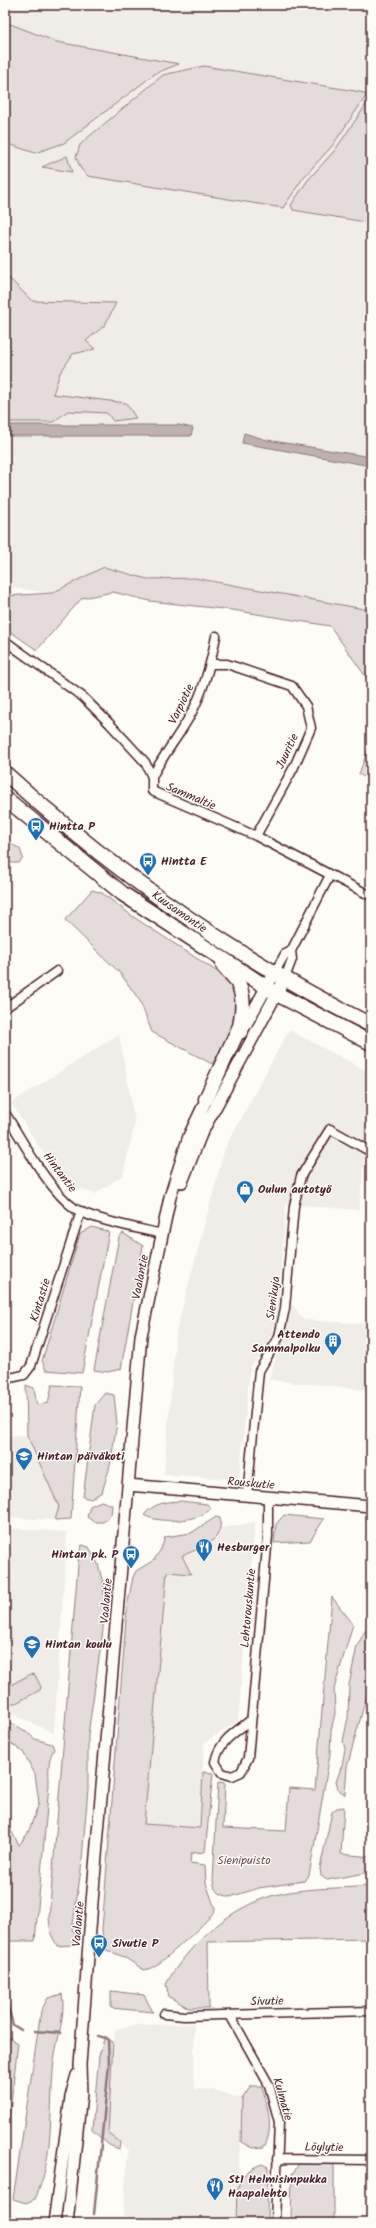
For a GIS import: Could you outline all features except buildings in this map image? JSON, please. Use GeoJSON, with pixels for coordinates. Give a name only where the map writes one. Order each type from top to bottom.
{"type":"FeatureCollection","features":[{"type":"Feature","properties":{"kind":"highway","name":"Kuusamontie"},"geometry":{"type":"LineString","coordinates":[[5,773],[88,845],[141,885],[193,921],[280,975],[371,1025]]}},
{"type":"Feature","properties":{"kind":"highway","name":"Kuusamontie"},"geometry":{"type":"LineString","coordinates":[[5,798],[123,894],[217,957],[271,990],[371,1043]]}},
{"type":"Feature","properties":{"kind":"highway"},"geometry":{"type":"LineString","coordinates":[[206,1099],[240,1026],[242,1014],[243,1001],[240,988],[235,979],[217,957]]}},
{"type":"Feature","properties":{"kind":"street","name":"Varpiotie"},"geometry":{"type":"LineString","coordinates":[[152,777],[192,713],[211,664],[216,636]]}},
{"type":"Feature","properties":{"kind":"street","name":"Sammaltie"},"geometry":{"type":"LineString","coordinates":[[5,641],[83,697],[145,762],[152,777],[152,791],[256,836],[371,896]]}},
{"type":"Feature","properties":{"kind":"street","name":"Juuritie"},"geometry":{"type":"LineString","coordinates":[[211,664],[226,664],[292,686],[306,706],[311,728],[294,766],[256,836]]}},
{"type":"Feature","properties":{"kind":"street"},"geometry":{"type":"LineString","coordinates":[[280,975],[292,959],[291,951],[330,875]]}},
{"type":"Feature","properties":{"kind":"street"},"geometry":{"type":"LineString","coordinates":[[280,975],[285,954],[291,951]]}},
{"type":"Feature","properties":{"kind":"street"},"geometry":{"type":"LineString","coordinates":[[5,1008],[57,971]]}},
{"type":"Feature","properties":{"kind":"street","name":"Vaalantie"},"geometry":{"type":"LineString","coordinates":[[67,2223],[81,2094],[80,2065],[141,1336],[170,1197],[190,1136],[206,1099],[280,975]]}},
{"type":"Feature","properties":{"kind":"street","name":"Vaalantie"},"geometry":{"type":"LineString","coordinates":[[167,1213],[177,1196],[201,1134],[271,990]]}},
{"type":"Feature","properties":{"kind":"street","name":"Hintantie"},"geometry":{"type":"LineString","coordinates":[[5,1113],[51,1184],[70,1204],[81,1211],[117,1223],[162,1234]]}},
{"type":"Feature","properties":{"kind":"street","name":"Sienikuja"},"geometry":{"type":"LineString","coordinates":[[247,1496],[259,1371],[279,1337],[282,1323],[294,1206],[301,1176],[330,1129],[371,1152]]}},
{"type":"Feature","properties":{"kind":"street","name":"Kintastie"},"geometry":{"type":"LineString","coordinates":[[5,1379],[24,1375],[31,1366],[81,1211]]}},
{"type":"Feature","properties":{"kind":"street","name":"Rouskutie"},"geometry":{"type":"LineString","coordinates":[[128,1485],[371,1506]]}},
{"type":"Feature","properties":{"kind":"street","name":"Lehtorouskuntie"},"geometry":{"type":"LineString","coordinates":[[251,1720],[227,1738],[217,1752],[215,1762],[222,1773],[232,1776],[241,1772],[248,1758],[268,1536],[268,1498]]}},
{"type":"Feature","properties":{"kind":"street","name":"Sivutie"},"geometry":{"type":"LineString","coordinates":[[164,2014],[230,2015],[371,2011]]}},
{"type":"Feature","properties":{"kind":"street","name":"Kulmatie"},"geometry":{"type":"LineString","coordinates":[[230,2015],[269,2085],[279,2122],[275,2223]]}},
{"type":"Feature","properties":{"kind":"street","name":"Vaalantie"},"geometry":{"type":"LineString","coordinates":[[54,2223],[71,2097],[80,2065]]}},
{"type":"Feature","properties":{"kind":"street","name":"Löylytie"},"geometry":{"type":"LineString","coordinates":[[277,2159],[371,2160]]}},
{"type":"Feature","properties":{"kind":"shaded area"},"geometry":{"type":"Polygon","coordinates":[[[5,5],[371,5],[371,611],[195,577],[147,579],[104,567],[51,593],[5,587],[5,5]]]}},
{"type":"Feature","properties":{"kind":"shaded area"},"geometry":{"type":"Polygon","coordinates":[[[5,425],[179,425],[193,428],[191,436],[5,436],[5,425]]]}},
{"type":"Feature","properties":{"kind":"shaded area"},"geometry":{"type":"Polygon","coordinates":[[[244,433],[267,440],[371,457],[371,466],[242,443],[244,433]]]}},
{"type":"Feature","properties":{"kind":"shaded area"},"geometry":{"type":"Polygon","coordinates":[[[289,1030],[371,1073],[371,1132],[366,1141],[359,1210],[286,1204],[277,1324],[267,1348],[250,1368],[239,1480],[164,1474],[176,1332],[225,1148],[289,1030]]]}},
{"type":"Feature","properties":{"kind":"shaded area"},"geometry":{"type":"Polygon","coordinates":[[[119,1034],[135,1123],[123,1175],[95,1194],[62,1182],[11,1103],[119,1034]]]}},
{"type":"Feature","properties":{"kind":"shaded area"},"geometry":{"type":"Polygon","coordinates":[[[292,1305],[304,1320],[371,1324],[371,1390],[269,1380],[292,1305]]]}},
{"type":"Feature","properties":{"kind":"shaded area","name":"Hintan päiväkoti"},"geometry":{"type":"Polygon","coordinates":[[[27,1435],[59,1507],[55,1520],[5,1517],[5,1436],[27,1435]]]}},
{"type":"Feature","properties":{"kind":"shaded area"},"geometry":{"type":"Polygon","coordinates":[[[255,1522],[238,1721],[204,1743],[200,1828],[144,1824],[167,1572],[191,1574],[182,1556],[215,1540],[222,1528],[255,1522]]]}},
{"type":"Feature","properties":{"kind":"shaded area","name":"Hintan koulu"},"geometry":{"type":"Polygon","coordinates":[[[5,1529],[67,1532],[54,1733],[8,1712],[5,1706],[5,1529]]]}},
{"type":"Feature","properties":{"kind":"shaded area"},"geometry":{"type":"Polygon","coordinates":[[[194,2024],[194,2089],[214,2090],[242,2099],[236,2223],[175,2223],[123,2216],[128,2151],[120,2142],[108,2133],[115,2029],[138,2025],[194,2024]]]}},
{"type":"Feature","properties":{"kind":"green space"},"geometry":{"type":"Polygon","coordinates":[[[5,22],[57,42],[179,64],[156,73],[64,143],[35,153],[8,144],[5,149],[5,22]]]}},
{"type":"Feature","properties":{"kind":"green space"},"geometry":{"type":"Polygon","coordinates":[[[204,66],[355,91],[364,93],[366,96],[332,146],[303,178],[283,208],[88,176],[81,169],[76,157],[80,145],[85,140],[163,75],[204,66]]]}},
{"type":"Feature","properties":{"kind":"green space"},"geometry":{"type":"Polygon","coordinates":[[[370,99],[371,223],[293,210],[291,205],[308,180],[335,150],[370,99]]]}},
{"type":"Feature","properties":{"kind":"green space"},"geometry":{"type":"Polygon","coordinates":[[[67,156],[72,172],[42,167],[67,156]]]}},
{"type":"Feature","properties":{"kind":"green space"},"geometry":{"type":"Polygon","coordinates":[[[5,274],[32,301],[116,303],[105,325],[86,341],[95,349],[73,354],[60,373],[53,394],[126,403],[136,418],[113,421],[107,413],[68,411],[53,422],[5,422],[5,274]]]}},
{"type":"Feature","properties":{"kind":"green space"},"geometry":{"type":"Polygon","coordinates":[[[104,567],[147,579],[195,578],[369,610],[371,612],[371,684],[330,626],[232,610],[150,601],[113,592],[82,598],[37,650],[5,628],[5,596],[52,593],[104,567]]]}},
{"type":"Feature","properties":{"kind":"green space"},"geometry":{"type":"Polygon","coordinates":[[[371,741],[371,781],[359,774],[371,741]]]}},
{"type":"Feature","properties":{"kind":"green space"},"geometry":{"type":"Polygon","coordinates":[[[5,840],[20,849],[23,858],[19,863],[12,863],[5,858],[5,840]]]}},
{"type":"Feature","properties":{"kind":"green space"},"geometry":{"type":"Polygon","coordinates":[[[92,890],[102,893],[135,918],[230,980],[235,992],[237,1014],[230,1033],[212,1064],[152,1032],[140,1001],[120,973],[65,920],[92,890]]]}},
{"type":"Feature","properties":{"kind":"green space"},"geometry":{"type":"Polygon","coordinates":[[[92,1227],[109,1232],[82,1373],[46,1370],[42,1361],[80,1234],[92,1227]]]}},
{"type":"Feature","properties":{"kind":"green space"},"geometry":{"type":"Polygon","coordinates":[[[123,1233],[143,1246],[121,1369],[108,1372],[94,1370],[119,1237],[123,1233]]]}},
{"type":"Feature","properties":{"kind":"green space"},"geometry":{"type":"Polygon","coordinates":[[[26,1385],[34,1388],[37,1405],[48,1403],[52,1385],[80,1386],[71,1519],[55,1520],[59,1507],[27,1435],[26,1385]]]}},
{"type":"Feature","properties":{"kind":"green space"},"geometry":{"type":"Polygon","coordinates":[[[105,1393],[114,1395],[117,1423],[110,1466],[102,1492],[91,1499],[83,1497],[95,1405],[105,1393]]]}},
{"type":"Feature","properties":{"kind":"green space"},"geometry":{"type":"Polygon","coordinates":[[[101,1501],[112,1505],[111,1515],[103,1522],[94,1522],[87,1517],[90,1506],[101,1501]]]}},
{"type":"Feature","properties":{"kind":"green space"},"geometry":{"type":"Polygon","coordinates":[[[180,1501],[207,1504],[211,1508],[206,1513],[189,1519],[159,1520],[144,1515],[152,1508],[160,1504],[180,1501]]]}},
{"type":"Feature","properties":{"kind":"green space"},"geometry":{"type":"Polygon","coordinates":[[[284,1515],[324,1519],[310,1541],[274,1543],[276,1524],[284,1515]]]}},
{"type":"Feature","properties":{"kind":"green space"},"geometry":{"type":"Polygon","coordinates":[[[216,1517],[220,1518],[220,1526],[214,1539],[203,1547],[182,1556],[191,1574],[167,1572],[144,1824],[200,1828],[203,1772],[213,1773],[205,1852],[191,1853],[190,1863],[205,1865],[206,1883],[215,1909],[198,1929],[169,1955],[156,1966],[144,1970],[124,1957],[104,1949],[102,1930],[127,1607],[133,1577],[136,1571],[154,1560],[161,1549],[165,1537],[191,1533],[216,1517]]]}},
{"type":"Feature","properties":{"kind":"green space"},"geometry":{"type":"Polygon","coordinates":[[[82,1545],[89,1547],[98,1564],[104,1587],[103,1630],[88,1735],[88,1789],[81,1870],[72,1930],[75,1933],[76,1938],[71,1945],[57,1946],[51,1934],[49,1918],[79,1553],[82,1545]]]}},
{"type":"Feature","properties":{"kind":"green space","name":"Sienipuisto"},"geometry":{"type":"Polygon","coordinates":[[[332,1597],[353,1624],[334,1689],[335,1713],[331,1731],[330,1754],[309,1876],[304,1881],[259,1888],[230,1897],[221,1894],[215,1889],[213,1881],[218,1782],[225,1783],[223,1828],[286,1831],[289,1788],[315,1790],[332,1597]]]}},
{"type":"Feature","properties":{"kind":"green space"},"geometry":{"type":"Polygon","coordinates":[[[371,1630],[371,1680],[347,1767],[345,1795],[338,1789],[336,1782],[342,1765],[345,1749],[343,1741],[348,1718],[349,1685],[357,1646],[365,1631],[371,1630]]]}},
{"type":"Feature","properties":{"kind":"green space"},"geometry":{"type":"Polygon","coordinates":[[[31,1674],[35,1675],[41,1687],[40,1690],[16,1703],[11,1703],[5,1691],[7,1687],[31,1674]]]}},
{"type":"Feature","properties":{"kind":"green space"},"geometry":{"type":"Polygon","coordinates":[[[5,1721],[24,1730],[35,1739],[52,1744],[54,1749],[50,1758],[49,1767],[49,1785],[35,1941],[5,1941],[5,1820],[19,1845],[28,1833],[39,1803],[35,1774],[23,1752],[5,1739],[5,1721]]]}},
{"type":"Feature","properties":{"kind":"green space"},"geometry":{"type":"Polygon","coordinates":[[[344,1807],[341,1854],[371,1857],[371,1872],[327,1880],[321,1876],[320,1868],[332,1812],[337,1808],[344,1807]]]}},
{"type":"Feature","properties":{"kind":"green space"},"geometry":{"type":"Polygon","coordinates":[[[371,1886],[371,1939],[208,1942],[209,2008],[189,2008],[169,1997],[166,1984],[186,1956],[211,1930],[240,1910],[255,1902],[283,1893],[371,1886]]]}},
{"type":"Feature","properties":{"kind":"green space"},"geometry":{"type":"Polygon","coordinates":[[[111,1991],[144,1995],[153,2012],[111,2008],[111,1991]]]}},
{"type":"Feature","properties":{"kind":"green space"},"geometry":{"type":"Polygon","coordinates":[[[62,1994],[63,2010],[54,2060],[50,2131],[46,2166],[35,2199],[26,2203],[13,2199],[41,2011],[48,1998],[62,1994]]]}},
{"type":"Feature","properties":{"kind":"green space"},"geometry":{"type":"Polygon","coordinates":[[[5,2035],[18,2043],[5,2154],[5,2035]]]}},
{"type":"Feature","properties":{"kind":"green space"},"geometry":{"type":"Polygon","coordinates":[[[105,2036],[113,2042],[108,2133],[120,2142],[119,2149],[109,2145],[92,2130],[99,2056],[105,2036]]]}},
{"type":"Feature","properties":{"kind":"green space"},"geometry":{"type":"Polygon","coordinates":[[[251,2086],[262,2086],[268,2109],[270,2125],[264,2147],[252,2148],[241,2142],[242,2099],[251,2086]]]}},
{"type":"Feature","properties":{"kind":"green space"},"geometry":{"type":"Polygon","coordinates":[[[262,2164],[268,2167],[267,2222],[236,2223],[237,2195],[241,2180],[245,2174],[262,2164]]]}},
{"type":"Feature","properties":{"kind":"green space"},"geometry":{"type":"Polygon","coordinates":[[[299,2164],[334,2164],[334,2223],[293,2223],[291,2219],[292,2174],[299,2164]]]}},
{"type":"Feature","properties":{"kind":"waterway"},"geometry":{"type":"LineString","coordinates":[[5,1995],[13,2025],[21,2030]]}},
{"type":"Feature","properties":{"kind":"waterway"},"geometry":{"type":"LineString","coordinates":[[34,2031],[61,2033]]}},
{"type":"Feature","properties":{"kind":"waterway"},"geometry":{"type":"LineString","coordinates":[[94,2214],[109,2065],[108,2039],[98,2036]]}},
{"type":"Feature","properties":{"kind":"place","name":"Hintta P"},"geometry":{"type":"Point","coordinates":[36,841]}},
{"type":"Feature","properties":{"kind":"place","name":"Hintta E"},"geometry":{"type":"Point","coordinates":[148,876]}},
{"type":"Feature","properties":{"kind":"place","name":"Oulun autotyö"},"geometry":{"type":"Point","coordinates":[245,1204]}},
{"type":"Feature","properties":{"kind":"place","name":"Attendo Sammalpolku"},"geometry":{"type":"Point","coordinates":[333,1356]}},
{"type":"Feature","properties":{"kind":"place","name":"Hintan päiväkoti"},"geometry":{"type":"Point","coordinates":[24,1471]}},
{"type":"Feature","properties":{"kind":"place","name":"Hesburger"},"geometry":{"type":"Point","coordinates":[204,1562]}},
{"type":"Feature","properties":{"kind":"place","name":"Hintan pk. P"},"geometry":{"type":"Point","coordinates":[131,1569]}},
{"type":"Feature","properties":{"kind":"place","name":"Hintan koulu"},"geometry":{"type":"Point","coordinates":[32,1659]}},
{"type":"Feature","properties":{"kind":"place","name":"Sivutie P"},"geometry":{"type":"Point","coordinates":[99,1958]}},
{"type":"Feature","properties":{"kind":"place","name":"St1 Helmisimpukka Haapalehto"},"geometry":{"type":"Point","coordinates":[215,2201]}}]}
